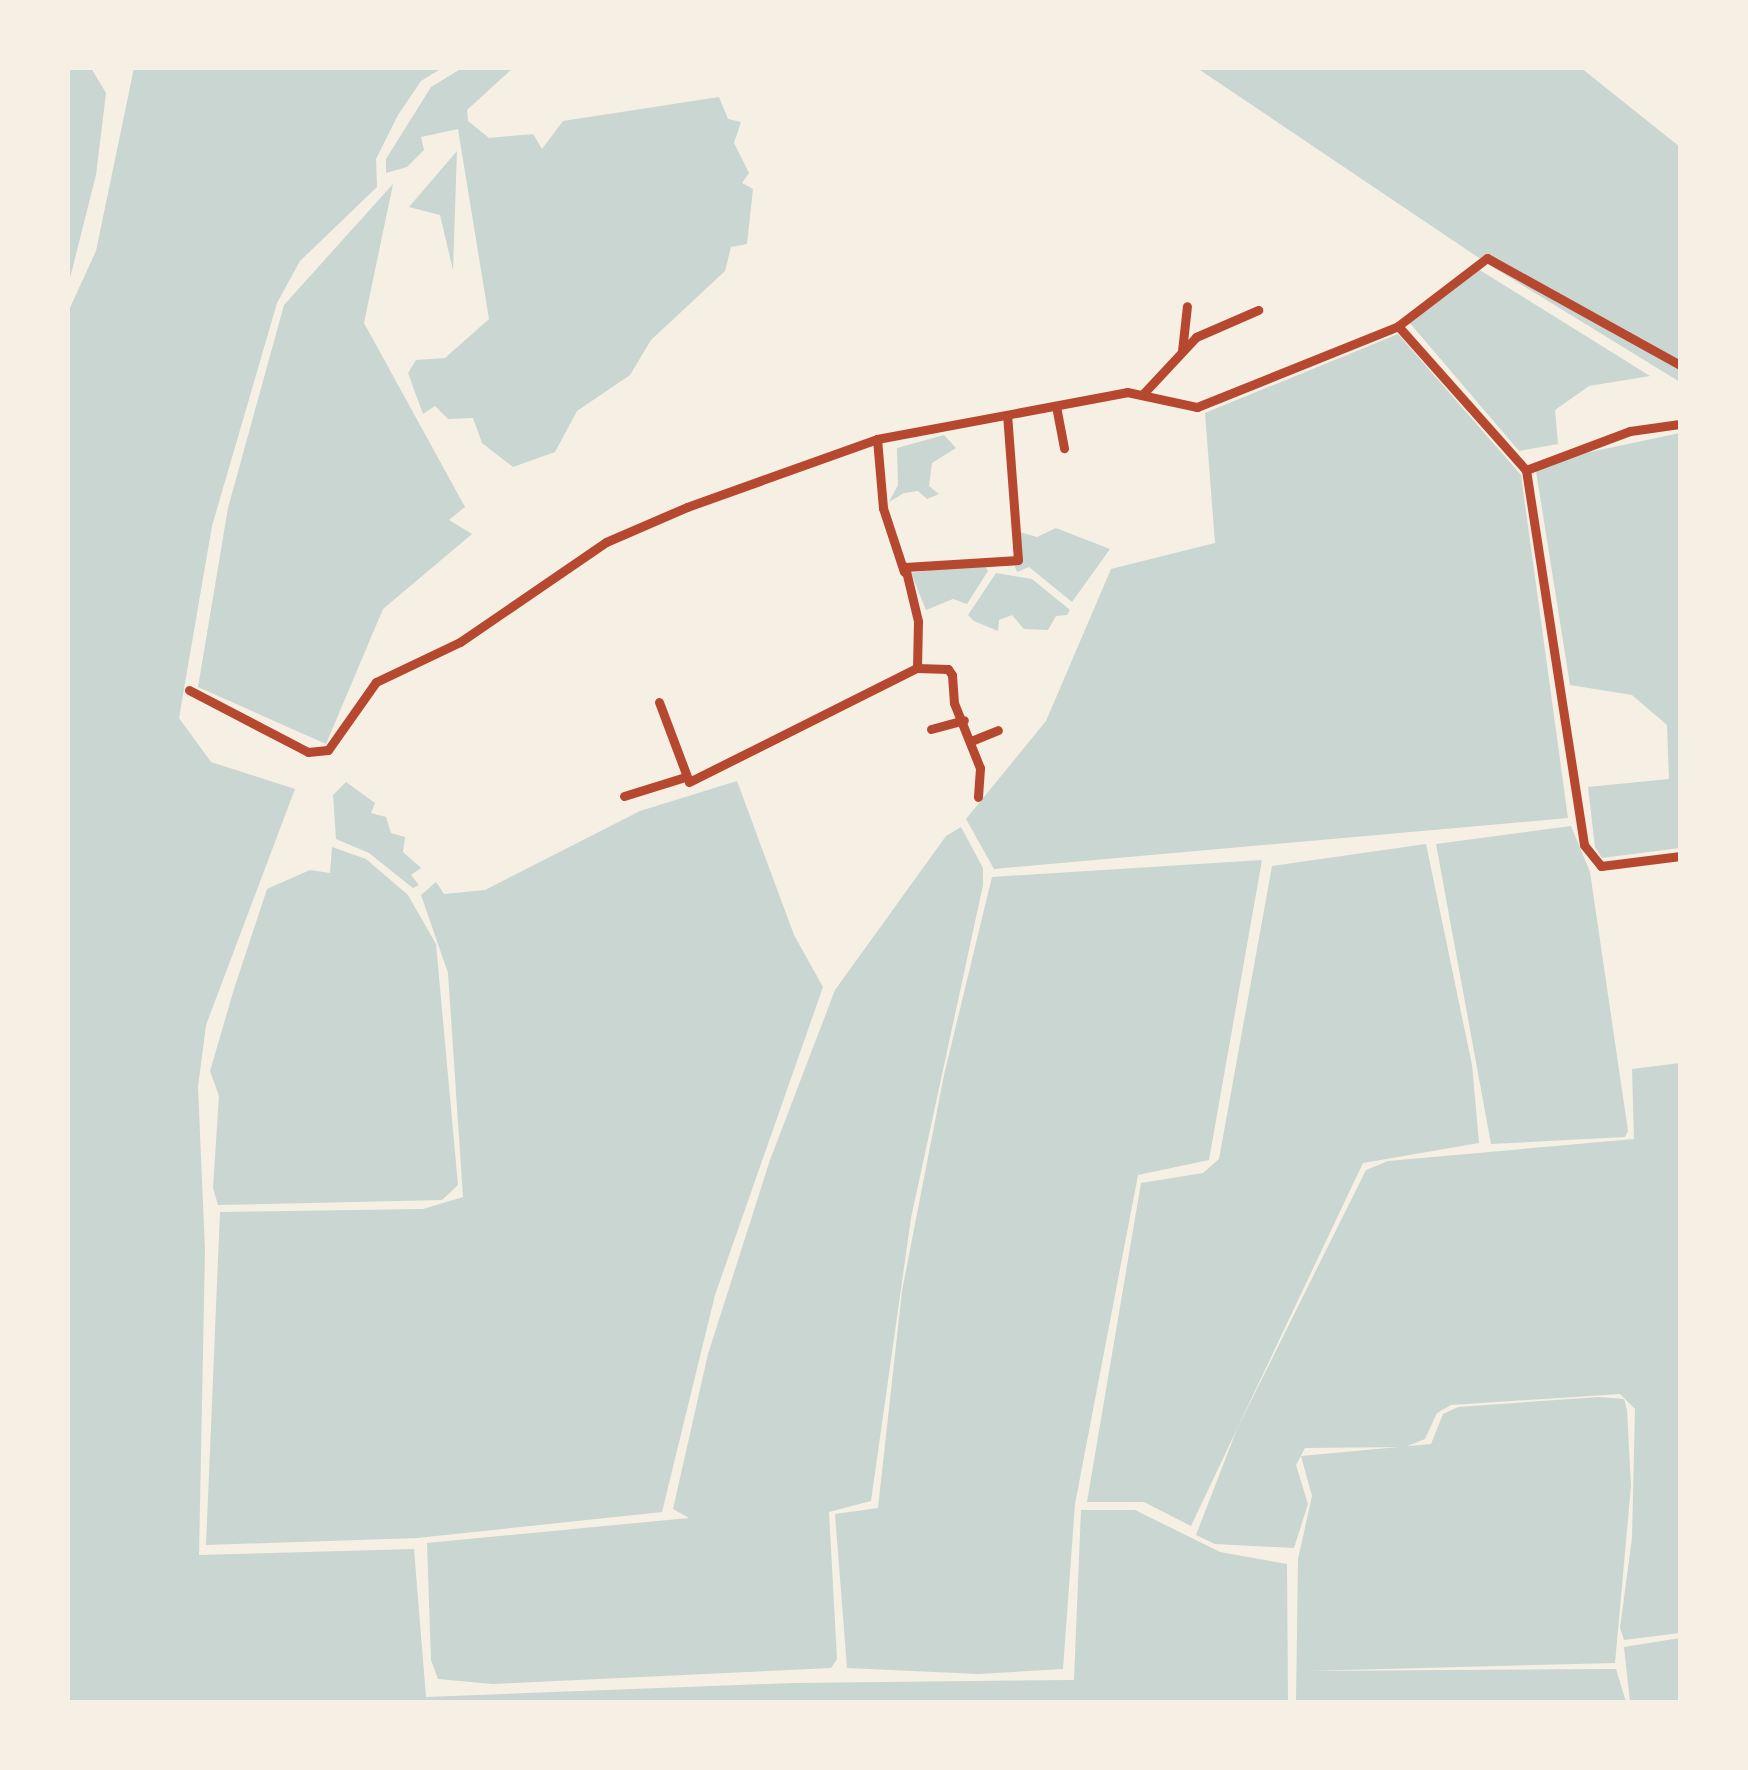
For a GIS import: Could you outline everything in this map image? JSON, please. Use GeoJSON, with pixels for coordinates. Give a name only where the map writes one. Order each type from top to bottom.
{"type":"FeatureCollection","features":[{"type":"Feature","properties":{"kind":"street"},"geometry":{"type":"LineString","coordinates":[[189,690],[308,752],[328,750],[376,682],[460,642],[606,542],[878,439],[1127,392],[1196,407],[1398,326],[1486,258],[1680,364]]}},
{"type":"Feature","properties":{"kind":"street"},"geometry":{"type":"LineString","coordinates":[[1182,351],[1187,306]]}},
{"type":"Feature","properties":{"kind":"street"},"geometry":{"type":"LineString","coordinates":[[1142,396],[1182,351],[1214,328],[1258,310]]}},
{"type":"Feature","properties":{"kind":"street"},"geometry":{"type":"LineString","coordinates":[[1398,326],[1526,470],[1584,845],[1601,866],[1680,856]]}},
{"type":"Feature","properties":{"kind":"street"},"geometry":{"type":"LineString","coordinates":[[1056,406],[1064,448]]}},
{"type":"Feature","properties":{"kind":"street"},"geometry":{"type":"LineString","coordinates":[[905,574],[912,564],[1018,560],[1007,415]]}},
{"type":"Feature","properties":{"kind":"street"},"geometry":{"type":"LineString","coordinates":[[1526,470],[1630,432],[1680,424]]}},
{"type":"Feature","properties":{"kind":"street"},"geometry":{"type":"LineString","coordinates":[[878,439],[883,508],[918,621],[917,668]]}},
{"type":"Feature","properties":{"kind":"street"},"geometry":{"type":"LineString","coordinates":[[659,702],[690,782],[741,760],[917,668],[948,669],[981,774],[975,781],[978,797]]}},
{"type":"Feature","properties":{"kind":"street"},"geometry":{"type":"LineString","coordinates":[[931,729],[964,720]]}},
{"type":"Feature","properties":{"kind":"street"},"geometry":{"type":"LineString","coordinates":[[971,742],[998,730]]}},
{"type":"Feature","properties":{"kind":"street"},"geometry":{"type":"LineString","coordinates":[[624,796],[685,777]]}},
{"type":"Feature","properties":{"kind":"shaded area"},"geometry":{"type":"Polygon","coordinates":[[[68,68],[91,68],[106,93],[96,175],[68,286],[68,68]]]}},
{"type":"Feature","properties":{"kind":"shaded area"},"geometry":{"type":"Polygon","coordinates":[[[134,68],[442,68],[421,81],[398,115],[376,159],[377,187],[300,261],[277,303],[212,526],[179,718],[211,762],[295,789],[206,1025],[198,1087],[205,1250],[199,1555],[414,1549],[426,1697],[793,1683],[1074,1680],[1081,1510],[1135,1510],[1220,1552],[1287,1564],[1288,1702],[68,1702],[68,312],[96,251],[134,68]]]}},
{"type":"Feature","properties":{"kind":"shaded area"},"geometry":{"type":"Polygon","coordinates":[[[462,68],[513,68],[467,110],[468,121],[489,138],[533,134],[542,149],[563,121],[719,97],[728,119],[741,122],[734,143],[749,173],[742,183],[753,189],[747,244],[731,247],[725,271],[651,340],[630,375],[577,411],[555,452],[513,467],[482,443],[473,418],[448,419],[435,406],[423,414],[408,373],[416,360],[445,358],[489,319],[458,129],[421,137],[424,150],[407,167],[386,173],[386,159],[431,87],[462,68]]]}},
{"type":"Feature","properties":{"kind":"shaded area"},"geometry":{"type":"Polygon","coordinates":[[[1197,68],[1581,68],[1680,147],[1680,382],[1491,266],[1197,68]]]}},
{"type":"Feature","properties":{"kind":"shaded area"},"geometry":{"type":"Polygon","coordinates":[[[457,151],[453,270],[440,215],[409,207],[457,151]]]}},
{"type":"Feature","properties":{"kind":"shaded area"},"geometry":{"type":"Polygon","coordinates":[[[393,184],[364,323],[465,507],[449,520],[472,534],[383,609],[326,744],[198,687],[228,508],[284,305],[393,184]]]}},
{"type":"Feature","properties":{"kind":"shaded area"},"geometry":{"type":"Polygon","coordinates":[[[1478,269],[1650,376],[1589,386],[1555,410],[1558,444],[1519,451],[1409,322],[1478,269]]]}},
{"type":"Feature","properties":{"kind":"shaded area"},"geometry":{"type":"Polygon","coordinates":[[[1398,334],[1521,475],[1568,818],[994,869],[966,819],[1046,721],[1111,569],[1215,543],[1205,413],[1398,334]]]}},
{"type":"Feature","properties":{"kind":"shaded area"},"geometry":{"type":"Polygon","coordinates":[[[1680,433],[1680,848],[1602,858],[1595,847],[1588,787],[1669,779],[1667,725],[1632,695],[1570,685],[1536,471],[1576,455],[1680,433]]]}},
{"type":"Feature","properties":{"kind":"shaded area"},"geometry":{"type":"Polygon","coordinates":[[[944,435],[956,448],[932,463],[929,486],[939,494],[927,499],[918,491],[904,493],[889,502],[898,485],[897,448],[944,435]]]}},
{"type":"Feature","properties":{"kind":"shaded area"},"geometry":{"type":"Polygon","coordinates":[[[1056,528],[1110,549],[1072,602],[1029,567],[1017,572],[1015,567],[1022,551],[1019,532],[1037,537],[1056,528]]]}},
{"type":"Feature","properties":{"kind":"shaded area"},"geometry":{"type":"Polygon","coordinates":[[[983,562],[988,571],[967,604],[953,599],[926,610],[911,573],[983,562]]]}},
{"type":"Feature","properties":{"kind":"shaded area"},"geometry":{"type":"Polygon","coordinates":[[[996,573],[1032,579],[1070,610],[1067,615],[1056,616],[1048,630],[1024,629],[1012,615],[999,620],[998,631],[974,621],[968,615],[996,573]]]}},
{"type":"Feature","properties":{"kind":"shaded area"},"geometry":{"type":"Polygon","coordinates":[[[737,781],[794,935],[823,987],[715,1295],[662,1512],[417,1538],[206,1545],[220,1212],[423,1209],[463,1197],[448,973],[421,895],[436,882],[444,894],[485,890],[640,811],[737,781]]]}},
{"type":"Feature","properties":{"kind":"shaded area"},"geometry":{"type":"Polygon","coordinates":[[[346,782],[375,803],[371,813],[386,817],[391,833],[405,837],[403,852],[421,868],[411,875],[419,885],[413,888],[369,853],[336,839],[333,795],[346,782]]]}},
{"type":"Feature","properties":{"kind":"shaded area"},"geometry":{"type":"Polygon","coordinates":[[[1571,826],[1590,872],[1628,1131],[1625,1137],[1491,1144],[1436,844],[1571,826]]]}},
{"type":"Feature","properties":{"kind":"shaded area"},"geometry":{"type":"Polygon","coordinates":[[[961,827],[983,868],[983,885],[911,1218],[871,1501],[829,1512],[837,1659],[831,1668],[493,1684],[438,1679],[431,1660],[427,1543],[689,1518],[673,1509],[708,1354],[770,1160],[835,990],[946,836],[961,827]]]}},
{"type":"Feature","properties":{"kind":"shaded area"},"geometry":{"type":"Polygon","coordinates":[[[1426,844],[1472,1065],[1479,1143],[1363,1163],[1191,1526],[1144,1502],[1087,1502],[1141,1183],[1203,1173],[1219,1159],[1272,866],[1426,844]]]}},
{"type":"Feature","properties":{"kind":"shaded area"},"geometry":{"type":"Polygon","coordinates":[[[332,847],[366,859],[408,895],[436,944],[458,1185],[442,1200],[218,1205],[213,1188],[219,1096],[210,1071],[234,989],[267,889],[310,870],[330,873],[332,847]]]}},
{"type":"Feature","properties":{"kind":"shaded area"},"geometry":{"type":"Polygon","coordinates":[[[1262,860],[1209,1160],[1138,1175],[1075,1504],[1063,1669],[978,1674],[847,1668],[835,1514],[878,1508],[902,1291],[944,1075],[992,877],[1262,860]]]}},
{"type":"Feature","properties":{"kind":"shaded area"},"geometry":{"type":"Polygon","coordinates":[[[1680,1063],[1680,1633],[1624,1640],[1620,1628],[1632,1538],[1635,1409],[1620,1394],[1451,1405],[1437,1413],[1425,1439],[1405,1447],[1305,1448],[1296,1465],[1308,1504],[1294,1548],[1215,1544],[1196,1535],[1237,1429],[1366,1170],[1388,1161],[1634,1139],[1632,1069],[1680,1063]]]}},
{"type":"Feature","properties":{"kind":"shaded area"},"geometry":{"type":"Polygon","coordinates":[[[1599,1397],[1624,1399],[1627,1410],[1631,1486],[1615,1663],[1306,1671],[1616,1669],[1626,1702],[1296,1702],[1298,1559],[1312,1496],[1301,1456],[1431,1444],[1443,1414],[1458,1407],[1599,1397]]]}},
{"type":"Feature","properties":{"kind":"shaded area"},"geometry":{"type":"Polygon","coordinates":[[[1680,1638],[1680,1702],[1630,1702],[1624,1647],[1680,1638]]]}}]}
